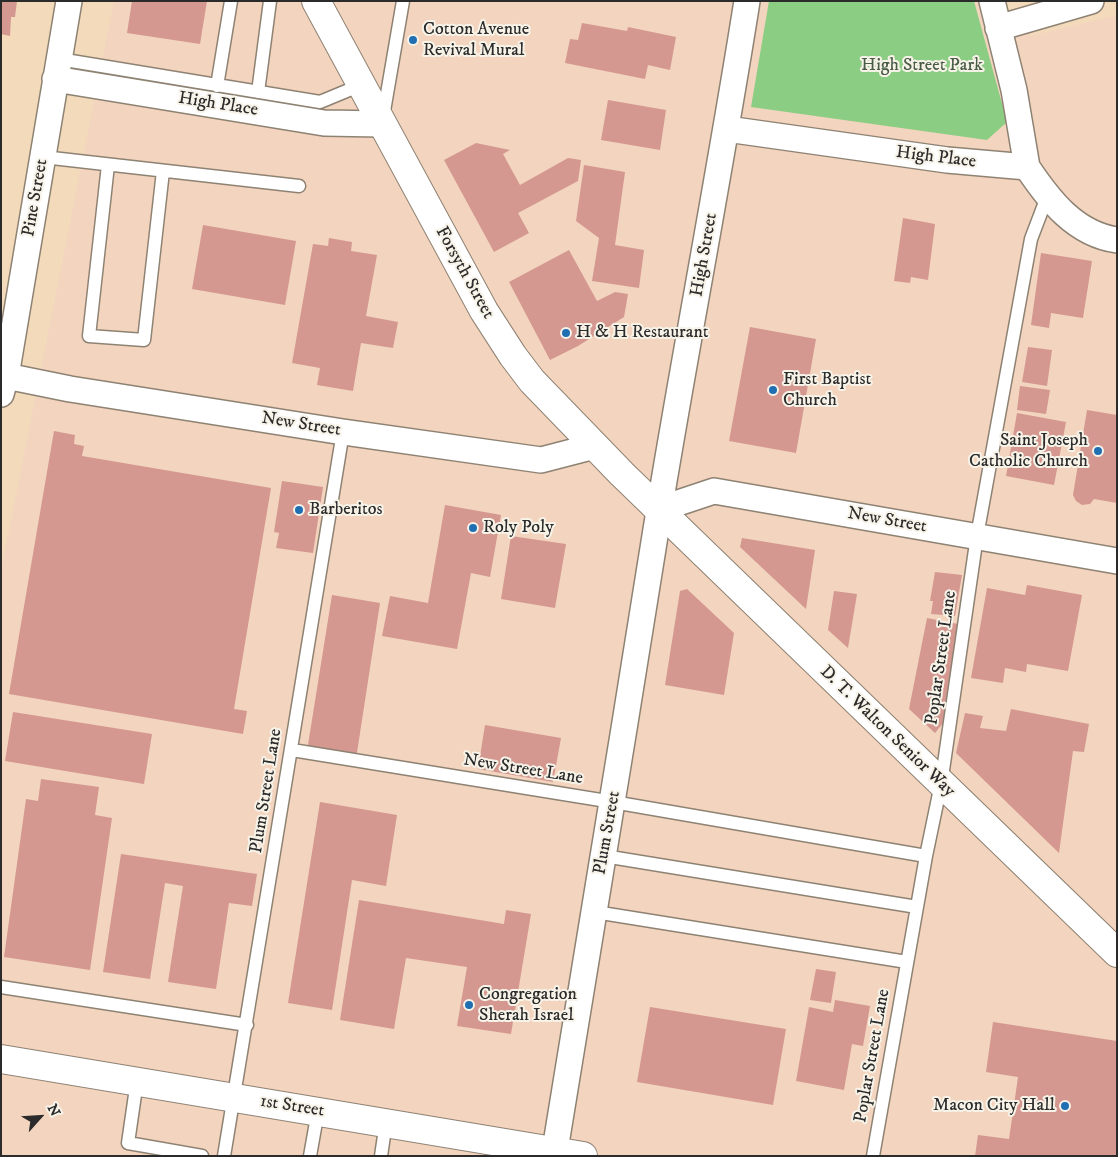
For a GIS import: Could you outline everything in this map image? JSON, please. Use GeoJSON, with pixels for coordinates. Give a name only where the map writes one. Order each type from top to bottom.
{"type":"FeatureCollection","features":[{"type":"Feature","properties":{"kind":"street","name":"Pine Street"},"geometry":{"type":"LineString","coordinates":[[3,385],[69,1]]}},
{"type":"Feature","properties":{"kind":"street","name":"Forsyth Street"},"geometry":{"type":"LineString","coordinates":[[316,1],[484,311],[512,356],[532,381],[660,509]]}},
{"type":"Feature","properties":{"kind":"street","name":"High Street"},"geometry":{"type":"LineString","coordinates":[[660,509],[748,1]]}},
{"type":"Feature","properties":{"kind":"street"},"geometry":{"type":"LineString","coordinates":[[992,1],[1014,90],[1027,167],[1047,197],[1070,220],[1105,238],[1117,240]]}},
{"type":"Feature","properties":{"kind":"street"},"geometry":{"type":"LineString","coordinates":[[998,28],[1091,1]]}},
{"type":"Feature","properties":{"kind":"street","name":"High Place"},"geometry":{"type":"LineString","coordinates":[[57,69],[324,123],[382,124]]}},
{"type":"Feature","properties":{"kind":"street","name":"High Place"},"geometry":{"type":"LineString","coordinates":[[727,128],[947,160],[1027,167]]}},
{"type":"Feature","properties":{"kind":"street","name":"New Street"},"geometry":{"type":"LineString","coordinates":[[3,385],[80,390],[343,432],[541,460],[595,446]]}},
{"type":"Feature","properties":{"kind":"street","name":"New Street"},"geometry":{"type":"LineString","coordinates":[[660,509],[714,491],[1117,561]]}},
{"type":"Feature","properties":{"kind":"street","name":"D. T. Walton Senior Way"},"geometry":{"type":"LineString","coordinates":[[660,509],[1117,953]]}},
{"type":"Feature","properties":{"kind":"street","name":"Plum Street"},"geometry":{"type":"LineString","coordinates":[[554,1153],[660,509]]}},
{"type":"Feature","properties":{"kind":"street","name":"1st Street"},"geometry":{"type":"LineString","coordinates":[[1,1059],[386,1122],[486,1147],[583,1156]]}},
{"type":"Feature","properties":{"kind":"lane"},"geometry":{"type":"LineString","coordinates":[[218,86],[231,1]]}},
{"type":"Feature","properties":{"kind":"lane"},"geometry":{"type":"LineString","coordinates":[[258,92],[270,1]]}},
{"type":"Feature","properties":{"kind":"lane"},"geometry":{"type":"LineString","coordinates":[[382,124],[403,1]]}},
{"type":"Feature","properties":{"kind":"lane"},"geometry":{"type":"LineString","coordinates":[[57,69],[218,86],[320,102],[361,85]]}},
{"type":"Feature","properties":{"kind":"lane"},"geometry":{"type":"LineString","coordinates":[[43,158],[299,186]]}},
{"type":"Feature","properties":{"kind":"lane"},"geometry":{"type":"LineString","coordinates":[[108,165],[89,336],[144,340],[163,171]]}},
{"type":"Feature","properties":{"kind":"lane","name":"Poplar Street Lane"},"geometry":{"type":"LineString","coordinates":[[873,1156],[926,856],[941,784],[977,536],[1031,240],[1047,197]]}},
{"type":"Feature","properties":{"kind":"lane","name":"Plum Street Lane"},"geometry":{"type":"LineString","coordinates":[[224,1156],[343,432]]}},
{"type":"Feature","properties":{"kind":"lane","name":"New Street Lane"},"geometry":{"type":"LineString","coordinates":[[292,750],[613,802],[926,856]]}},
{"type":"Feature","properties":{"kind":"lane"},"geometry":{"type":"LineString","coordinates":[[604,856],[917,907]]}},
{"type":"Feature","properties":{"kind":"lane"},"geometry":{"type":"LineString","coordinates":[[595,912],[907,962]]}},
{"type":"Feature","properties":{"kind":"lane"},"geometry":{"type":"LineString","coordinates":[[1,987],[247,1025]]}},
{"type":"Feature","properties":{"kind":"lane"},"geometry":{"type":"LineString","coordinates":[[138,1081],[128,1143],[202,1156]]}},
{"type":"Feature","properties":{"kind":"lane"},"geometry":{"type":"LineString","coordinates":[[310,1156],[318,1111]]}},
{"type":"Feature","properties":{"kind":"lane"},"geometry":{"type":"LineString","coordinates":[[382,1156],[386,1122]]}},
{"type":"Feature","properties":{"kind":"shaded area"},"geometry":{"type":"Polygon","coordinates":[[[114,1],[973,1],[1031,36],[1117,15],[1117,1156],[1,1156],[1,571],[114,1]]]}},
{"type":"Feature","properties":{"kind":"green space","name":"High Street Park"},"geometry":{"type":"Polygon","coordinates":[[[769,1],[974,1],[1007,122],[987,140],[751,107],[769,1]]]}},
{"type":"Feature","properties":{"kind":"building"},"geometry":{"type":"Polygon","coordinates":[[[1,1],[17,1],[15,17],[11,17],[10,36],[1,34],[1,1]]]}},
{"type":"Feature","properties":{"kind":"building"},"geometry":{"type":"Polygon","coordinates":[[[132,1],[207,1],[200,44],[127,33],[132,1]]]}},
{"type":"Feature","properties":{"kind":"building"},"geometry":{"type":"Polygon","coordinates":[[[582,23],[627,31],[628,27],[676,37],[670,70],[648,65],[645,79],[565,63],[570,39],[578,40],[582,23]]]}},
{"type":"Feature","properties":{"kind":"building"},"geometry":{"type":"Polygon","coordinates":[[[608,100],[666,110],[660,150],[601,140],[608,100]]]}},
{"type":"Feature","properties":{"kind":"building"},"geometry":{"type":"Polygon","coordinates":[[[476,143],[510,150],[503,154],[520,185],[568,158],[581,160],[578,181],[518,213],[529,233],[494,252],[444,160],[476,143]]]}},
{"type":"Feature","properties":{"kind":"building"},"geometry":{"type":"Polygon","coordinates":[[[584,165],[625,172],[615,245],[644,250],[639,288],[592,281],[599,238],[576,221],[584,165]]]}},
{"type":"Feature","properties":{"kind":"building"},"geometry":{"type":"Polygon","coordinates":[[[903,218],[935,224],[928,280],[911,277],[910,283],[894,281],[903,218]]]}},
{"type":"Feature","properties":{"kind":"building"},"geometry":{"type":"Polygon","coordinates":[[[203,225],[296,241],[285,305],[192,289],[203,225]]]}},
{"type":"Feature","properties":{"kind":"building"},"geometry":{"type":"Polygon","coordinates":[[[329,238],[352,242],[351,251],[377,255],[366,316],[398,322],[393,348],[361,343],[353,391],[317,385],[320,368],[292,363],[313,244],[328,246],[329,238]]]}},
{"type":"Feature","properties":{"kind":"building"},"geometry":{"type":"Polygon","coordinates":[[[569,250],[597,301],[615,292],[628,294],[624,317],[578,346],[550,360],[509,282],[569,250]]]}},
{"type":"Feature","properties":{"kind":"building"},"geometry":{"type":"Polygon","coordinates":[[[1041,253],[1092,261],[1083,318],[1051,313],[1049,328],[1031,325],[1041,253]]]}},
{"type":"Feature","properties":{"kind":"building","name":"First Baptist Church"},"geometry":{"type":"Polygon","coordinates":[[[750,327],[816,339],[796,453],[729,441],[750,327]]]}},
{"type":"Feature","properties":{"kind":"building"},"geometry":{"type":"Polygon","coordinates":[[[1028,347],[1052,350],[1047,386],[1022,382],[1028,347]]]}},
{"type":"Feature","properties":{"kind":"building"},"geometry":{"type":"Polygon","coordinates":[[[1020,386],[1050,390],[1046,414],[1017,410],[1020,386]]]}},
{"type":"Feature","properties":{"kind":"building","name":"Saint Joseph Catholic Church"},"geometry":{"type":"Polygon","coordinates":[[[1087,410],[1117,415],[1117,503],[1094,499],[1090,504],[1082,505],[1076,501],[1073,495],[1087,410]]]}},
{"type":"Feature","properties":{"kind":"building"},"geometry":{"type":"Polygon","coordinates":[[[1017,413],[1066,422],[1054,485],[1006,476],[1017,413]]]}},
{"type":"Feature","properties":{"kind":"building"},"geometry":{"type":"Polygon","coordinates":[[[54,431],[75,435],[74,444],[84,446],[82,456],[271,488],[234,709],[247,711],[243,734],[9,694],[54,431]]]}},
{"type":"Feature","properties":{"kind":"building","name":"Barberitos"},"geometry":{"type":"Polygon","coordinates":[[[282,481],[323,487],[313,553],[276,548],[279,533],[274,532],[282,481]]]}},
{"type":"Feature","properties":{"kind":"building"},"geometry":{"type":"Polygon","coordinates":[[[445,505],[501,515],[490,577],[471,573],[457,649],[382,636],[390,596],[428,603],[445,505]]]}},
{"type":"Feature","properties":{"kind":"building"},"geometry":{"type":"Polygon","coordinates":[[[511,536],[566,544],[555,608],[501,599],[511,536]]]}},
{"type":"Feature","properties":{"kind":"building"},"geometry":{"type":"Polygon","coordinates":[[[742,538],[815,550],[806,609],[740,547],[742,538]]]}},
{"type":"Feature","properties":{"kind":"building"},"geometry":{"type":"Polygon","coordinates":[[[935,572],[962,575],[955,616],[931,614],[933,601],[930,601],[935,572]]]}},
{"type":"Feature","properties":{"kind":"building"},"geometry":{"type":"Polygon","coordinates":[[[1027,585],[1082,595],[1068,671],[1027,664],[1026,672],[1005,668],[1003,683],[971,678],[987,588],[1025,595],[1027,585]]]}},
{"type":"Feature","properties":{"kind":"building"},"geometry":{"type":"Polygon","coordinates":[[[687,589],[734,633],[724,695],[665,685],[680,591],[687,589]]]}},
{"type":"Feature","properties":{"kind":"building"},"geometry":{"type":"Polygon","coordinates":[[[834,591],[857,594],[848,648],[828,630],[834,591]]]}},
{"type":"Feature","properties":{"kind":"building"},"geometry":{"type":"Polygon","coordinates":[[[332,595],[380,603],[356,759],[307,751],[332,595]]]}},
{"type":"Feature","properties":{"kind":"building"},"geometry":{"type":"Polygon","coordinates":[[[927,618],[958,624],[944,722],[935,733],[909,709],[927,618]]]}},
{"type":"Feature","properties":{"kind":"building"},"geometry":{"type":"Polygon","coordinates":[[[1011,709],[1089,724],[1084,752],[1073,751],[1059,853],[956,753],[965,713],[983,716],[980,728],[1006,731],[1011,709]]]}},
{"type":"Feature","properties":{"kind":"building"},"geometry":{"type":"Polygon","coordinates":[[[13,712],[152,734],[144,784],[5,761],[13,712]]]}},
{"type":"Feature","properties":{"kind":"building"},"geometry":{"type":"Polygon","coordinates":[[[485,725],[561,738],[553,782],[478,769],[485,725]]]}},
{"type":"Feature","properties":{"kind":"building"},"geometry":{"type":"Polygon","coordinates":[[[41,779],[99,787],[95,815],[112,818],[90,970],[4,957],[26,799],[38,801],[41,779]]]}},
{"type":"Feature","properties":{"kind":"building"},"geometry":{"type":"Polygon","coordinates":[[[320,802],[397,815],[386,886],[352,880],[332,1010],[288,1003],[320,802]]]}},
{"type":"Feature","properties":{"kind":"building"},"geometry":{"type":"Polygon","coordinates":[[[121,854],[257,874],[252,906],[229,903],[216,989],[168,982],[183,886],[165,883],[150,979],[103,972],[121,854]]]}},
{"type":"Feature","properties":{"kind":"building"},"geometry":{"type":"Polygon","coordinates":[[[359,900],[504,924],[506,910],[531,914],[511,1034],[457,1026],[467,967],[406,958],[394,1029],[340,1020],[359,900]]]}},
{"type":"Feature","properties":{"kind":"building"},"geometry":{"type":"Polygon","coordinates":[[[816,969],[836,972],[831,1003],[810,1000],[816,969]]]}},
{"type":"Feature","properties":{"kind":"building"},"geometry":{"type":"Polygon","coordinates":[[[835,1000],[870,1006],[863,1046],[852,1044],[844,1090],[796,1081],[809,1007],[833,1012],[835,1000]]]}},
{"type":"Feature","properties":{"kind":"building"},"geometry":{"type":"Polygon","coordinates":[[[650,1007],[786,1029],[773,1105],[637,1082],[650,1007]]]}},
{"type":"Feature","properties":{"kind":"building","name":"Macon City Hall"},"geometry":{"type":"Polygon","coordinates":[[[993,1022],[1117,1041],[1117,1156],[975,1156],[978,1135],[1009,1139],[1018,1077],[986,1072],[993,1022]]]}},
{"type":"Feature","properties":{"kind":"place","name":"Cotton Avenue Revival Mural"},"geometry":{"type":"Point","coordinates":[413,40]}},
{"type":"Feature","properties":{"kind":"place","name":"H & H Restaurant"},"geometry":{"type":"Point","coordinates":[566,333]}},
{"type":"Feature","properties":{"kind":"place","name":"First Baptist Church"},"geometry":{"type":"Point","coordinates":[773,390]}},
{"type":"Feature","properties":{"kind":"place","name":"Saint Joseph Catholic Church"},"geometry":{"type":"Point","coordinates":[1098,451]}},
{"type":"Feature","properties":{"kind":"place","name":"Barberitos"},"geometry":{"type":"Point","coordinates":[299,510]}},
{"type":"Feature","properties":{"kind":"place","name":"Roly Poly"},"geometry":{"type":"Point","coordinates":[473,528]}},
{"type":"Feature","properties":{"kind":"place","name":"Congregation Sherah Israel"},"geometry":{"type":"Point","coordinates":[469,1005]}},
{"type":"Feature","properties":{"kind":"place","name":"Macon City Hall"},"geometry":{"type":"Point","coordinates":[1065,1106]}}]}
